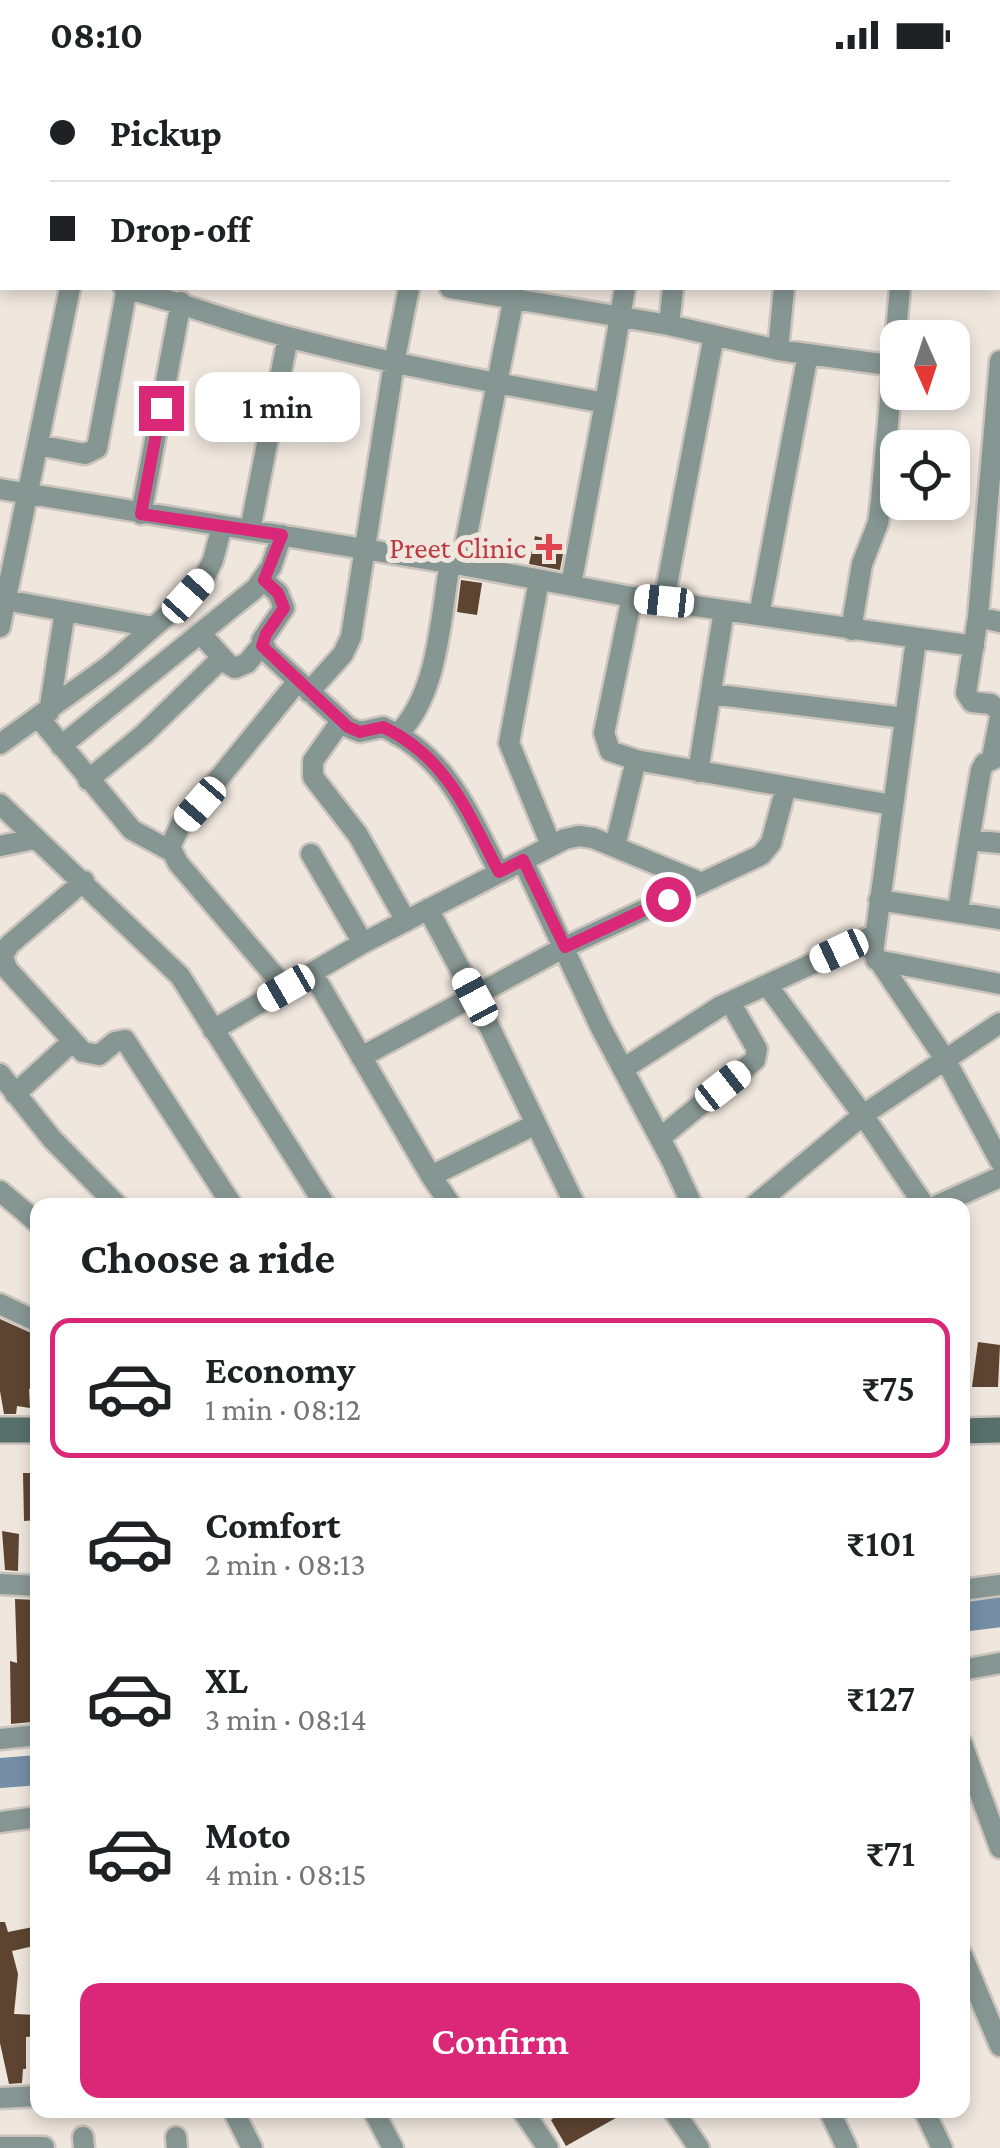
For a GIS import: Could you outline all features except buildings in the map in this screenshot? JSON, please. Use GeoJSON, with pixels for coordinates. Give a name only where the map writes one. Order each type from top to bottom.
{"type":"FeatureCollection","features":[{"type":"Feature","properties":{"kind":"main road"},"geometry":{"type":"LineString","coordinates":[[970,1414],[1000,1414]]}},
{"type":"Feature","properties":{"kind":"main road"},"geometry":{"type":"LineString","coordinates":[[0,1430],[30,1430]]}},
{"type":"Feature","properties":{"kind":"main road"},"geometry":{"type":"LineString","coordinates":[[970,1431],[1000,1430]]}},
{"type":"Feature","properties":{"kind":"main road"},"geometry":{"type":"LineString","coordinates":[[0,1446],[30,1446]]}},
{"type":"Feature","properties":{"kind":"street"},"geometry":{"type":"LineString","coordinates":[[0,627],[70,290]]}},
{"type":"Feature","properties":{"kind":"street"},"geometry":{"type":"LineString","coordinates":[[38,445],[85,454],[97,448],[126,290]]}},
{"type":"Feature","properties":{"kind":"street"},"geometry":{"type":"LineString","coordinates":[[134,290],[288,337],[394,363],[605,403]]}},
{"type":"Feature","properties":{"kind":"street"},"geometry":{"type":"LineString","coordinates":[[171,852],[172,838],[180,826],[304,687],[349,644],[409,290]]}},
{"type":"Feature","properties":{"kind":"street"},"geometry":{"type":"LineString","coordinates":[[464,290],[669,325],[778,350],[880,364]]}},
{"type":"Feature","properties":{"kind":"street"},"geometry":{"type":"LineString","coordinates":[[571,585],[624,290]]}},
{"type":"Feature","properties":{"kind":"street"},"geometry":{"type":"LineString","coordinates":[[669,325],[673,290]]}},
{"type":"Feature","properties":{"kind":"street"},"geometry":{"type":"LineString","coordinates":[[778,350],[784,290]]}},
{"type":"Feature","properties":{"kind":"street"},"geometry":{"type":"LineString","coordinates":[[898,320],[900,290]]}},
{"type":"Feature","properties":{"kind":"street"},"geometry":{"type":"LineString","coordinates":[[397,734],[409,721],[426,686],[514,297]]}},
{"type":"Feature","properties":{"kind":"street"},"geometry":{"type":"LineString","coordinates":[[141,514],[181,302]]}},
{"type":"Feature","properties":{"kind":"street"},"geometry":{"type":"LineString","coordinates":[[664,601],[714,335]]}},
{"type":"Feature","properties":{"kind":"street"},"geometry":{"type":"LineString","coordinates":[[250,530],[288,337]]}},
{"type":"Feature","properties":{"kind":"street"},"geometry":{"type":"LineString","coordinates":[[759,615],[808,354]]}},
{"type":"Feature","properties":{"kind":"street"},"geometry":{"type":"LineString","coordinates":[[958,910],[980,770],[996,757],[1000,714],[997,707],[972,702],[968,697],[1000,361]]}},
{"type":"Feature","properties":{"kind":"street"},"geometry":{"type":"LineString","coordinates":[[850,630],[862,564],[878,523],[891,410]]}},
{"type":"Feature","properties":{"kind":"street"},"geometry":{"type":"LineString","coordinates":[[0,489],[364,548],[632,597],[974,646]]}},
{"type":"Feature","properties":{"kind":"street"},"geometry":{"type":"LineString","coordinates":[[0,744],[110,666],[203,580],[222,526]]}},
{"type":"Feature","properties":{"kind":"street"},"geometry":{"type":"LineString","coordinates":[[61,746],[264,580],[282,535]]}},
{"type":"Feature","properties":{"kind":"street"},"geometry":{"type":"LineString","coordinates":[[201,634],[230,666],[242,666],[262,646],[284,608],[278,593],[264,580]]}},
{"type":"Feature","properties":{"kind":"street"},"geometry":{"type":"LineString","coordinates":[[538,580],[509,743],[551,845]]}},
{"type":"Feature","properties":{"kind":"street"},"geometry":{"type":"LineString","coordinates":[[632,597],[604,732],[610,752],[698,772],[892,805]]}},
{"type":"Feature","properties":{"kind":"street"},"geometry":{"type":"LineString","coordinates":[[6,600],[153,627]]}},
{"type":"Feature","properties":{"kind":"street"},"geometry":{"type":"LineString","coordinates":[[698,772],[724,610]]}},
{"type":"Feature","properties":{"kind":"street"},"geometry":{"type":"LineString","coordinates":[[65,611],[44,715],[61,746],[132,830],[171,852],[286,988]]}},
{"type":"Feature","properties":{"kind":"street"},"geometry":{"type":"LineString","coordinates":[[978,616],[1000,622]]}},
{"type":"Feature","properties":{"kind":"street"},"geometry":{"type":"LineString","coordinates":[[916,640],[873,952],[945,1059],[1000,1161]]}},
{"type":"Feature","properties":{"kind":"street"},"geometry":{"type":"LineString","coordinates":[[262,646],[354,731],[378,727],[397,734],[445,773],[499,872]]}},
{"type":"Feature","properties":{"kind":"street"},"geometry":{"type":"LineString","coordinates":[[88,780],[144,734],[222,658]]}},
{"type":"Feature","properties":{"kind":"street"},"geometry":{"type":"LineString","coordinates":[[711,694],[904,718]]}},
{"type":"Feature","properties":{"kind":"street"},"geometry":{"type":"LineString","coordinates":[[341,721],[313,761],[313,777],[358,835],[406,920]]}},
{"type":"Feature","properties":{"kind":"street"},"geometry":{"type":"LineString","coordinates":[[615,846],[636,760]]}},
{"type":"Feature","properties":{"kind":"street"},"geometry":{"type":"LineString","coordinates":[[362,1057],[565,947],[761,855],[772,844],[786,787]]}},
{"type":"Feature","properties":{"kind":"street"},"geometry":{"type":"LineString","coordinates":[[0,804],[180,976],[321,1198]]}},
{"type":"Feature","properties":{"kind":"street"},"geometry":{"type":"LineString","coordinates":[[213,1030],[406,920],[551,845],[578,836],[615,846],[702,883]]}},
{"type":"Feature","properties":{"kind":"street"},"geometry":{"type":"LineString","coordinates":[[0,846],[34,839]]}},
{"type":"Feature","properties":{"kind":"street"},"geometry":{"type":"LineString","coordinates":[[969,840],[1000,843]]}},
{"type":"Feature","properties":{"kind":"street"},"geometry":{"type":"LineString","coordinates":[[310,854],[363,943]]}},
{"type":"Feature","properties":{"kind":"street"},"geometry":{"type":"LineString","coordinates":[[523,860],[600,1026],[689,1198]]}},
{"type":"Feature","properties":{"kind":"street"},"geometry":{"type":"LineString","coordinates":[[84,881],[9,944],[3,956],[8,969],[83,1052],[94,1056],[124,1040],[227,1198]]}},
{"type":"Feature","properties":{"kind":"street"},"geometry":{"type":"LineString","coordinates":[[879,900],[958,910],[1000,920]]}},
{"type":"Feature","properties":{"kind":"street"},"geometry":{"type":"LineString","coordinates":[[428,909],[573,1198]]}},
{"type":"Feature","properties":{"kind":"street"},"geometry":{"type":"LineString","coordinates":[[623,1069],[685,1026],[874,934]]}},
{"type":"Feature","properties":{"kind":"street"},"geometry":{"type":"LineString","coordinates":[[876,960],[1000,984]]}},
{"type":"Feature","properties":{"kind":"street"},"geometry":{"type":"LineString","coordinates":[[313,974],[430,1176],[447,1198]]}},
{"type":"Feature","properties":{"kind":"street"},"geometry":{"type":"LineString","coordinates":[[767,985],[919,1198]]}},
{"type":"Feature","properties":{"kind":"street"},"geometry":{"type":"LineString","coordinates":[[660,1138],[754,1060],[757,1049],[730,1002]]}},
{"type":"Feature","properties":{"kind":"street"},"geometry":{"type":"LineString","coordinates":[[763,1198],[863,1115],[1000,1022]]}},
{"type":"Feature","properties":{"kind":"street"},"geometry":{"type":"LineString","coordinates":[[15,1094],[73,1041]]}},
{"type":"Feature","properties":{"kind":"street"},"geometry":{"type":"LineString","coordinates":[[0,1074],[52,1140],[109,1198]]}},
{"type":"Feature","properties":{"kind":"street"},"geometry":{"type":"LineString","coordinates":[[430,1176],[536,1124]]}},
{"type":"Feature","properties":{"kind":"street"},"geometry":{"type":"LineString","coordinates":[[954,1198],[1000,1177]]}},
{"type":"Feature","properties":{"kind":"street"},"geometry":{"type":"LineString","coordinates":[[0,1191],[30,1216]]}},
{"type":"Feature","properties":{"kind":"street"},"geometry":{"type":"LineString","coordinates":[[0,1304],[30,1318]]}},
{"type":"Feature","properties":{"kind":"street"},"geometry":{"type":"LineString","coordinates":[[0,1584],[30,1586]]}},
{"type":"Feature","properties":{"kind":"street"},"geometry":{"type":"LineString","coordinates":[[970,1589],[1000,1585]]}},
{"type":"Feature","properties":{"kind":"street"},"geometry":{"type":"LineString","coordinates":[[970,1669],[1000,1663]]}},
{"type":"Feature","properties":{"kind":"street"},"geometry":{"type":"LineString","coordinates":[[0,1739],[30,1736]]}},
{"type":"Feature","properties":{"kind":"street"},"geometry":{"type":"LineString","coordinates":[[970,1766],[1000,1848]]}},
{"type":"Feature","properties":{"kind":"street"},"geometry":{"type":"LineString","coordinates":[[0,1822],[30,1817]]}},
{"type":"Feature","properties":{"kind":"street"},"geometry":{"type":"LineString","coordinates":[[970,1974],[1000,2046]]}},
{"type":"Feature","properties":{"kind":"street"},"geometry":{"type":"LineString","coordinates":[[0,2098],[30,2096]]}},
{"type":"Feature","properties":{"kind":"street"},"geometry":{"type":"LineString","coordinates":[[237,2118],[252,2148]]}},
{"type":"Feature","properties":{"kind":"street"},"geometry":{"type":"LineString","coordinates":[[377,2118],[392,2148]]}},
{"type":"Feature","properties":{"kind":"street"},"geometry":{"type":"LineString","coordinates":[[527,2118],[548,2148]]}},
{"type":"Feature","properties":{"kind":"street"},"geometry":{"type":"LineString","coordinates":[[679,2118],[699,2148]]}},
{"type":"Feature","properties":{"kind":"street"},"geometry":{"type":"LineString","coordinates":[[833,2118],[846,2148]]}},
{"type":"Feature","properties":{"kind":"street"},"geometry":{"type":"LineString","coordinates":[[928,2118],[942,2148]]}},
{"type":"Feature","properties":{"kind":"street"},"geometry":{"type":"LineString","coordinates":[[0,2148],[44,2147]]}},
{"type":"Feature","properties":{"kind":"waterway"},"geometry":{"type":"LineString","coordinates":[[970,1616],[1000,1612]]}},
{"type":"Feature","properties":{"kind":"waterway"},"geometry":{"type":"LineString","coordinates":[[0,1773],[30,1771]]}},
{"type":"Feature","properties":{"kind":"place","name":"Preet Clinic"},"geometry":{"type":"Point","coordinates":[549,547]}},
{"type":"Feature","properties":{"kind":"route"},"geometry":{"type":"LineString","coordinates":[[161,408],[141,514],[282,535],[264,580],[278,593],[284,608],[262,640],[262,646],[348,727],[360,732],[383,727],[431,759],[456,790],[499,872],[523,860],[565,947],[668,899]]}}]}
